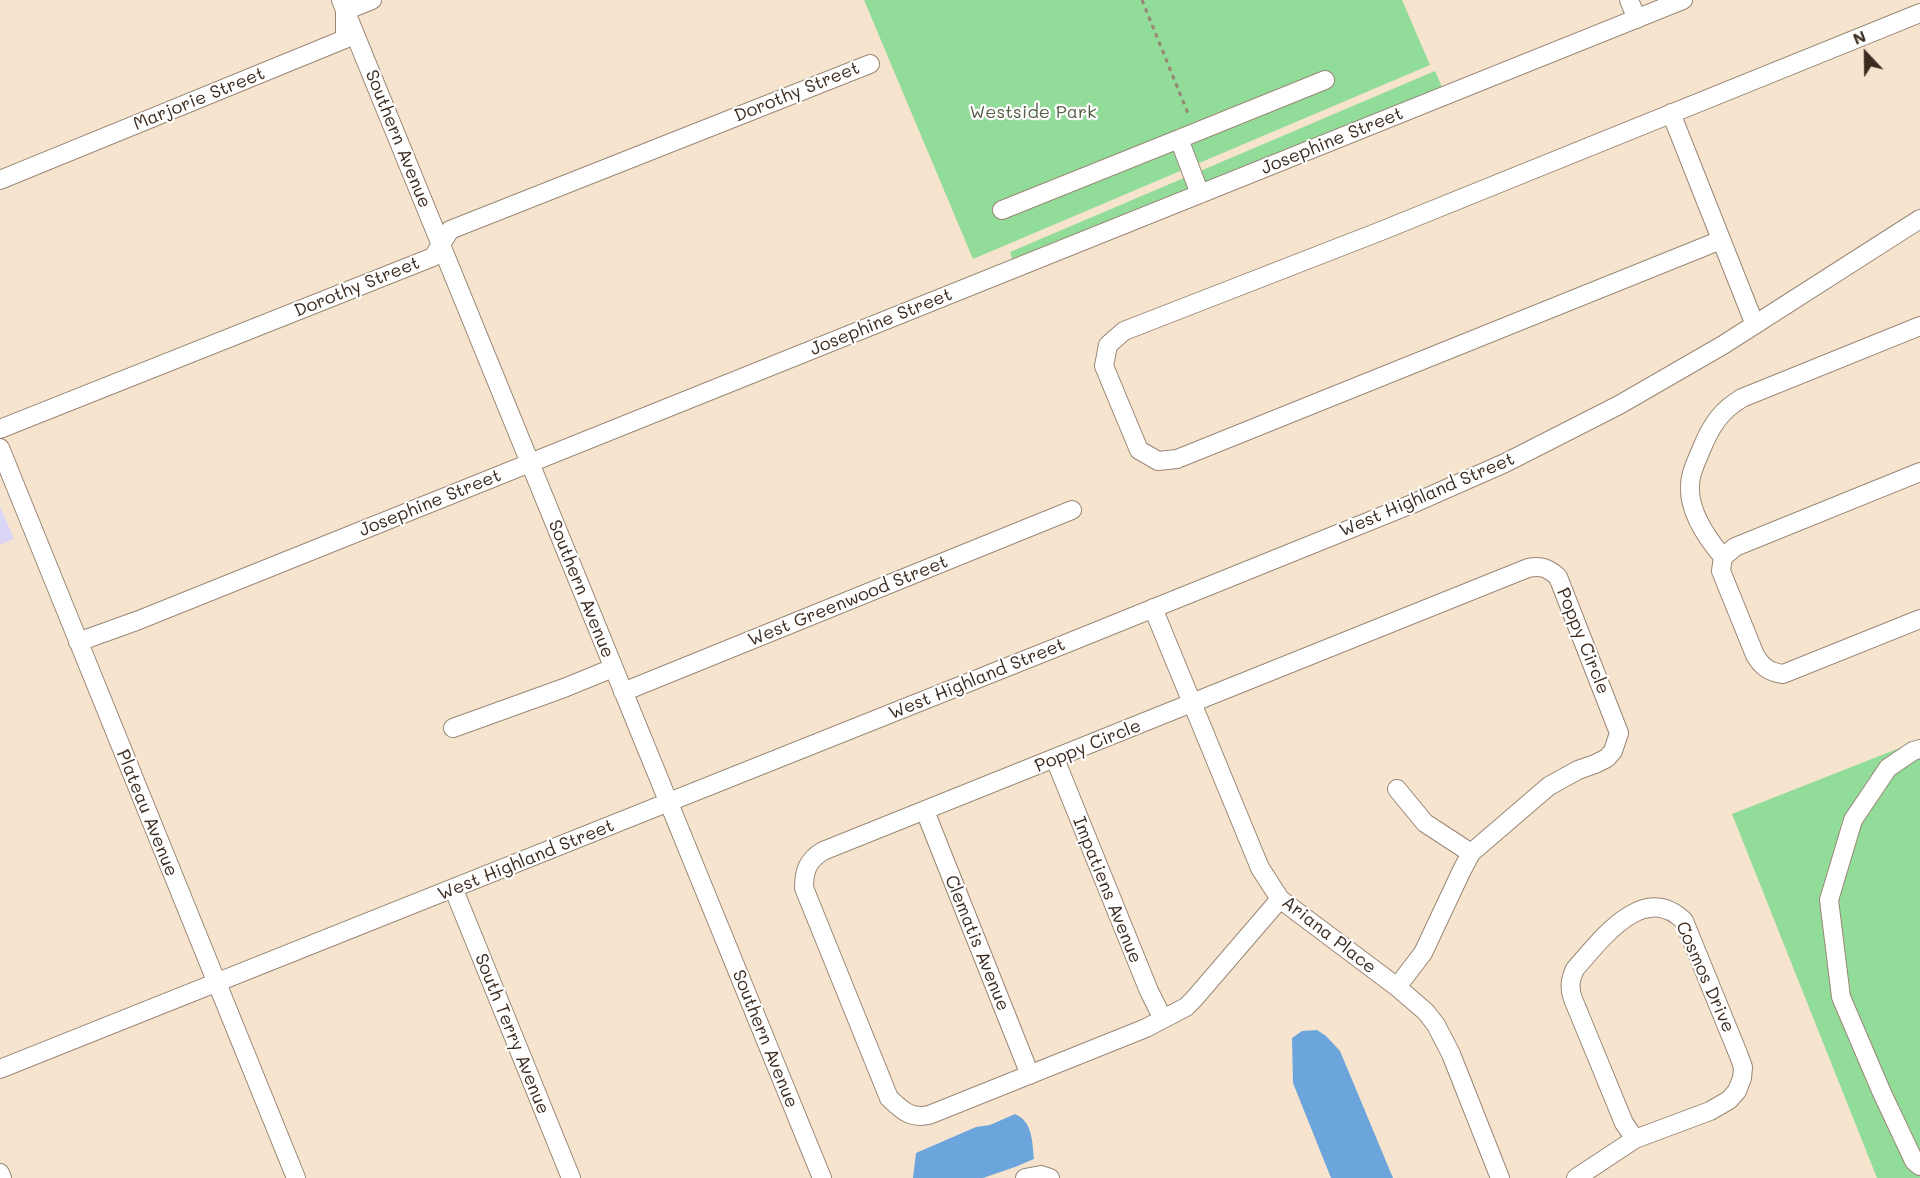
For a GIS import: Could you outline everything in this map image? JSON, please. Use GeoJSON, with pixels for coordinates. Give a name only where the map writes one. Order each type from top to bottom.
{"type":"FeatureCollection","features":[{"type":"Feature","properties":{"kind":"street"},"geometry":{"type":"LineString","coordinates":[[343,6],[372,0]]}},
{"type":"Feature","properties":{"kind":"street"},"geometry":{"type":"LineString","coordinates":[[1629,0],[1637,19]]}},
{"type":"Feature","properties":{"kind":"street","name":"Josephine Street"},"geometry":{"type":"LineString","coordinates":[[78,642],[139,620],[1683,0]]}},
{"type":"Feature","properties":{"kind":"street","name":"Marjorie Street"},"geometry":{"type":"LineString","coordinates":[[0,180],[345,39],[343,6]]}},
{"type":"Feature","properties":{"kind":"street","name":"Southern Avenue"},"geometry":{"type":"LineString","coordinates":[[343,6],[822,1178]]}},
{"type":"Feature","properties":{"kind":"street"},"geometry":{"type":"LineString","coordinates":[[1721,240],[1177,459],[1158,461],[1139,450],[1104,366],[1108,345],[1124,331],[1381,231],[1920,13]]}},
{"type":"Feature","properties":{"kind":"street","name":"Dorothy Street"},"geometry":{"type":"LineString","coordinates":[[0,429],[433,257],[450,230],[870,63]]}},
{"type":"Feature","properties":{"kind":"street"},"geometry":{"type":"LineString","coordinates":[[1002,210],[1325,80]]}},
{"type":"Feature","properties":{"kind":"street"},"geometry":{"type":"LineString","coordinates":[[1671,112],[1755,325]]}},
{"type":"Feature","properties":{"kind":"street"},"geometry":{"type":"LineString","coordinates":[[1187,135],[1200,194]]}},
{"type":"Feature","properties":{"kind":"street","name":"West Highland Street"},"geometry":{"type":"LineString","coordinates":[[0,1069],[454,890],[1412,504],[1505,464],[1620,405],[1724,345],[1920,219]]}},
{"type":"Feature","properties":{"kind":"street"},"geometry":{"type":"LineString","coordinates":[[1724,557],[1702,528],[1693,506],[1690,488],[1691,474],[1718,417],[1730,405],[1742,398],[1920,326]]}},
{"type":"Feature","properties":{"kind":"street","name":"Plateau Avenue"},"geometry":{"type":"LineString","coordinates":[[0,448],[296,1178]]}},
{"type":"Feature","properties":{"kind":"street"},"geometry":{"type":"LineString","coordinates":[[1920,472],[1735,547],[1724,557],[1721,571],[1741,623],[1761,665],[1771,673],[1783,674],[1920,619]]}},
{"type":"Feature","properties":{"kind":"street","name":"West Greenwood Street"},"geometry":{"type":"LineString","coordinates":[[623,692],[1072,510]]}},
{"type":"Feature","properties":{"kind":"street","name":"Poppy Circle"},"geometry":{"type":"LineString","coordinates":[[1280,899],[1186,1006],[1146,1028],[920,1117],[911,1116],[889,1098],[804,888],[804,877],[814,857],[1528,568],[1543,566],[1558,577],[1619,733],[1618,741],[1607,758],[1578,770],[1549,786],[1471,853],[1424,953],[1397,987]]}},
{"type":"Feature","properties":{"kind":"street","name":"Ariana Place"},"geometry":{"type":"LineString","coordinates":[[1154,608],[1260,868],[1280,899],[1397,987],[1426,1012],[1436,1025],[1451,1054],[1500,1178]]}},
{"type":"Feature","properties":{"kind":"street"},"geometry":{"type":"LineString","coordinates":[[453,728],[613,668]]}},
{"type":"Feature","properties":{"kind":"street"},"geometry":{"type":"LineString","coordinates":[[1920,749],[1913,751],[1888,768],[1853,820],[1829,900],[1841,997],[1891,1112],[1914,1161],[1920,1166]]}},
{"type":"Feature","properties":{"kind":"street","name":"Impatiens Avenue"},"geometry":{"type":"LineString","coordinates":[[1055,759],[1149,992],[1163,1019]]}},
{"type":"Feature","properties":{"kind":"street"},"geometry":{"type":"LineString","coordinates":[[1397,789],[1425,823],[1471,853]]}},
{"type":"Feature","properties":{"kind":"street","name":"Clematis Avenue"},"geometry":{"type":"LineString","coordinates":[[925,812],[1030,1075]]}},
{"type":"Feature","properties":{"kind":"street","name":"South Terry Avenue"},"geometry":{"type":"LineString","coordinates":[[454,890],[571,1178]]}},
{"type":"Feature","properties":{"kind":"street","name":"Cosmos Drive"},"geometry":{"type":"LineString","coordinates":[[1576,1178],[1635,1139],[1710,1111],[1729,1100],[1737,1091],[1742,1078],[1743,1067],[1739,1056],[1684,921],[1667,909],[1641,910],[1616,924],[1575,969],[1571,978],[1570,988],[1573,999],[1624,1123],[1635,1139]]}},
{"type":"Feature","properties":{"kind":"street"},"geometry":{"type":"LineString","coordinates":[[0,1173],[2,1178]]}},
{"type":"Feature","properties":{"kind":"street"},"geometry":{"type":"LineString","coordinates":[[1025,1178],[1041,1175],[1050,1178]]}},
{"type":"Feature","properties":{"kind":"path"},"geometry":{"type":"LineString","coordinates":[[1142,0],[1187,135]]}},
{"type":"Feature","properties":{"kind":"shaded area"},"geometry":{"type":"Polygon","coordinates":[[[0,506],[14,539],[0,545],[0,506]]]}},
{"type":"Feature","properties":{"kind":"green space","name":"Westside Park"},"geometry":{"type":"Polygon","coordinates":[[[864,0],[1402,0],[1430,65],[973,259],[864,0]]]}},
{"type":"Feature","properties":{"kind":"green space"},"geometry":{"type":"Polygon","coordinates":[[[1435,71],[1442,87],[1012,259],[1010,252],[1435,71]]]}},
{"type":"Feature","properties":{"kind":"green space"},"geometry":{"type":"Polygon","coordinates":[[[1920,740],[1920,1178],[1877,1178],[1732,814],[1920,740]]]}},
{"type":"Feature","properties":{"kind":"water"},"geometry":{"type":"Polygon","coordinates":[[[1317,1030],[1340,1051],[1393,1178],[1331,1178],[1293,1083],[1292,1038],[1302,1031],[1317,1030]]]}},
{"type":"Feature","properties":{"kind":"water"},"geometry":{"type":"Polygon","coordinates":[[[1015,1114],[1021,1117],[1028,1127],[1034,1159],[983,1178],[913,1178],[916,1153],[976,1127],[990,1125],[1015,1114]]]}}]}
